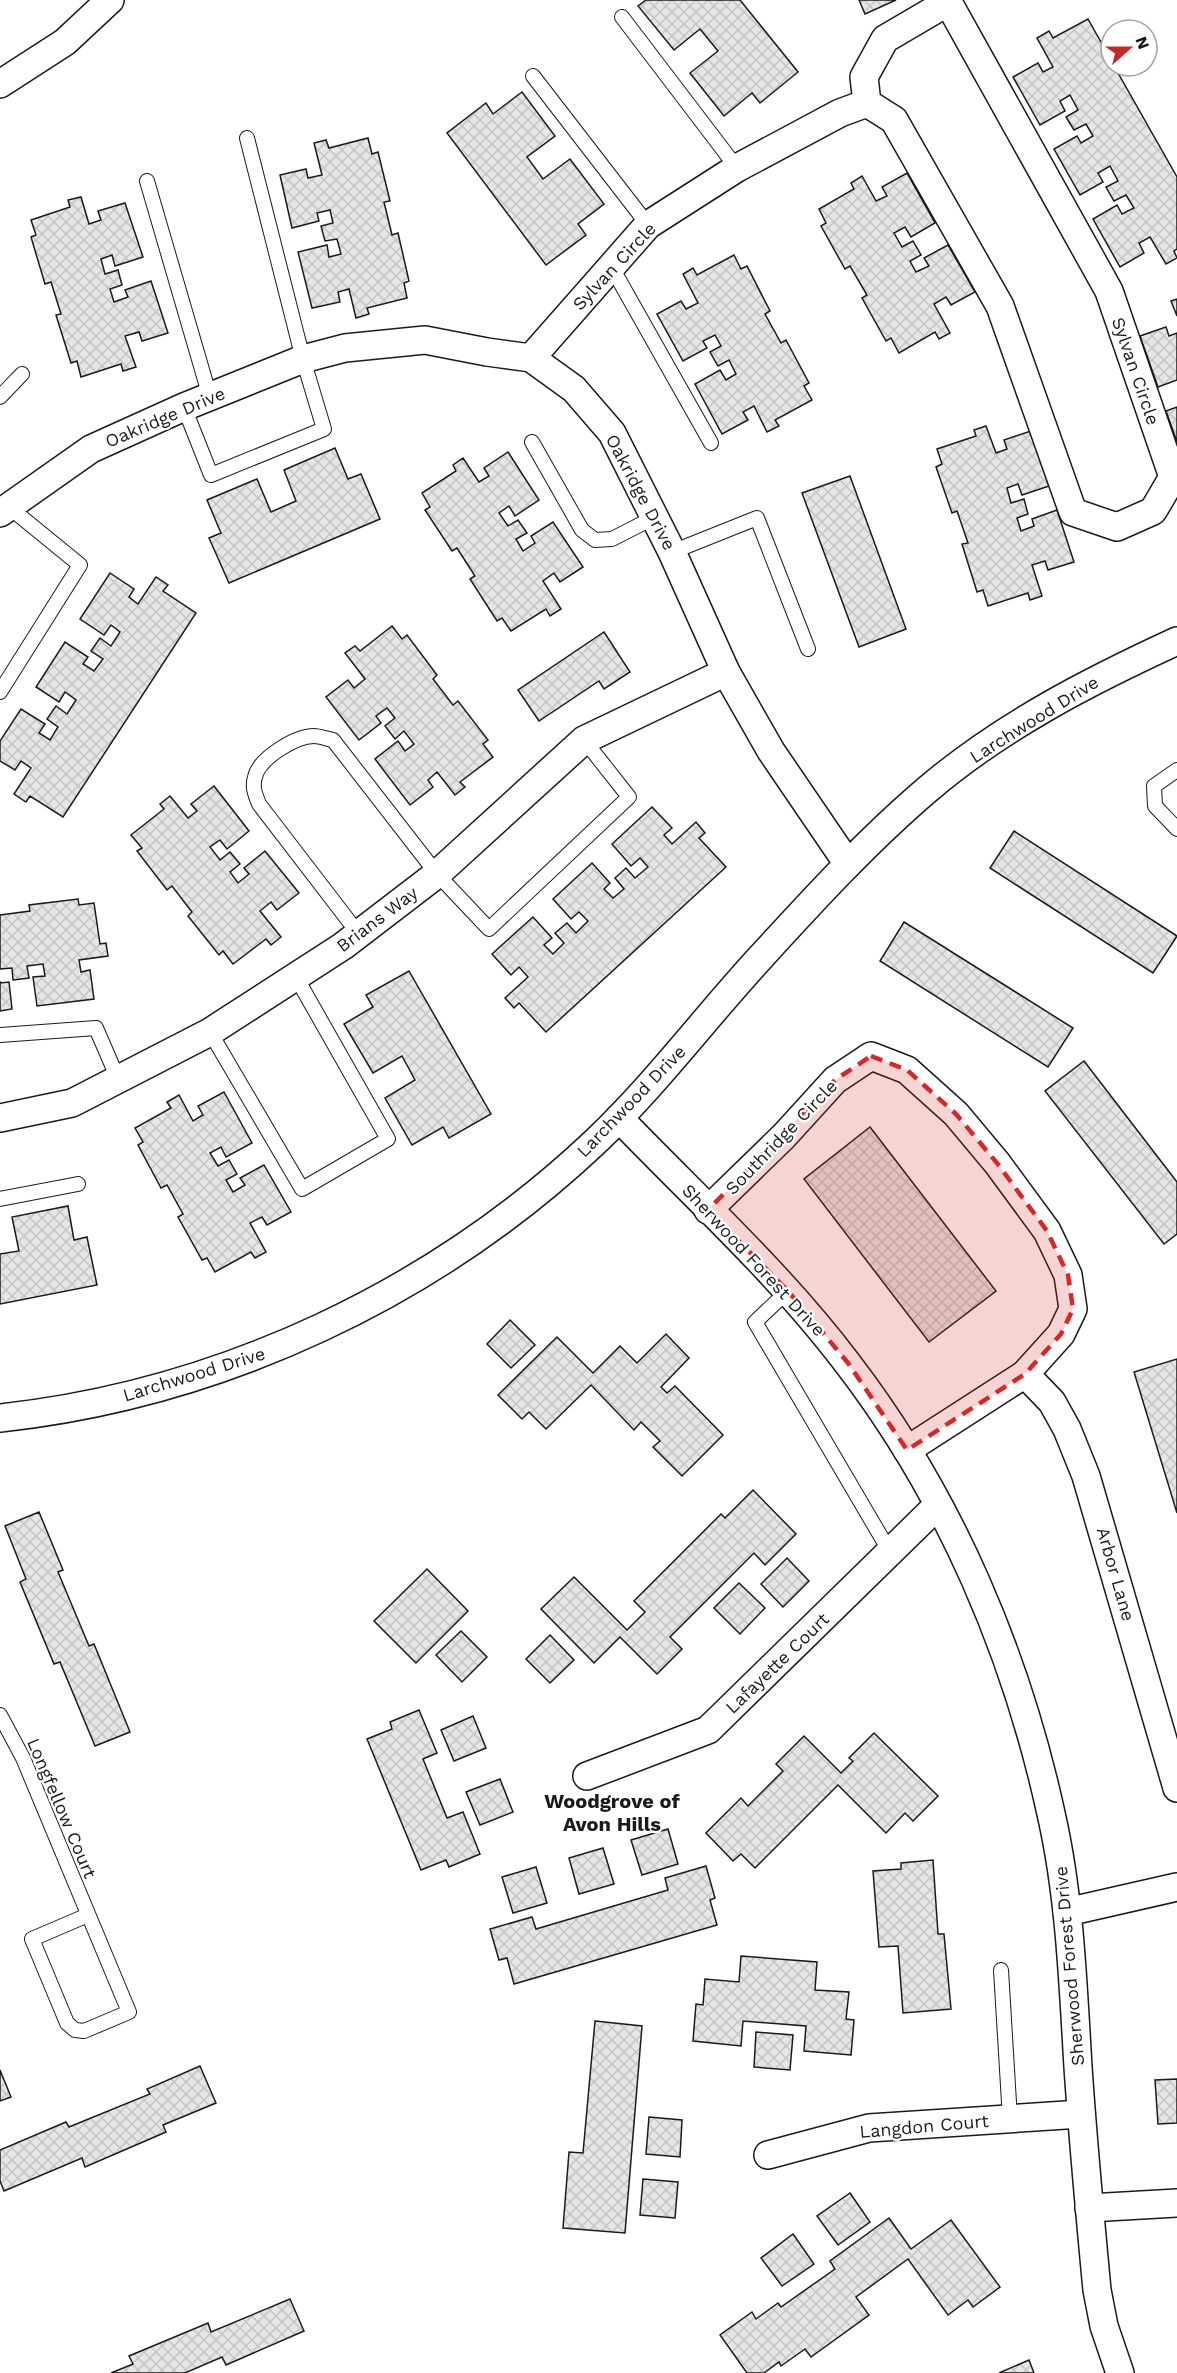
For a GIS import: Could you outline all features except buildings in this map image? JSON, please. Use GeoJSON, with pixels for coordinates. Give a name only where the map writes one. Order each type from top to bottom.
{"type":"FeatureCollection","features":[{"type":"Feature","properties":{"kind":"street"},"geometry":{"type":"LineString","coordinates":[[0,84],[65,42],[110,0]]}},
{"type":"Feature","properties":{"kind":"street","name":"Sylvan Circle"},"geometry":{"type":"LineString","coordinates":[[951,1],[1109,291],[1173,477],[1153,511],[1117,527],[1073,512],[1000,306],[894,120],[867,103],[864,77],[885,39],[951,1]]}},
{"type":"Feature","properties":{"kind":"street","name":"Sylvan Circle"},"geometry":{"type":"LineString","coordinates":[[531,358],[648,225],[737,168],[840,113],[867,103]]}},
{"type":"Feature","properties":{"kind":"street","name":"Oakridge Drive"},"geometry":{"type":"LineString","coordinates":[[5,510],[91,449],[184,407],[303,359],[345,348],[425,340],[531,358],[574,389],[612,433],[672,552],[726,672],[771,751],[848,864]]}},
{"type":"Feature","properties":{"kind":"street","name":"Larchwood Drive"},"geometry":{"type":"LineString","coordinates":[[0,1418],[58,1411],[116,1399],[222,1369],[282,1346],[342,1318],[455,1252],[510,1214],[594,1143],[666,1068],[757,962],[848,864],[929,788],[996,738],[1069,694],[1177,641]]}},
{"type":"Feature","properties":{"kind":"street","name":"Brians Way"},"geometry":{"type":"LineString","coordinates":[[0,1118],[72,1103],[210,1032],[343,946],[437,874],[584,740],[726,672]]}},
{"type":"Feature","properties":{"kind":"street","name":"Southridge Circle"},"geometry":{"type":"LineString","coordinates":[[708,1210],[784,1136],[835,1080],[871,1056],[907,1070],[956,1114],[997,1163],[1047,1231],[1068,1275],[1073,1309],[1061,1334],[1025,1374],[907,1450]]}},
{"type":"Feature","properties":{"kind":"street","name":"Sherwood Forest Drive"},"geometry":{"type":"LineString","coordinates":[[619,1118],[788,1291],[848,1363],[907,1450],[977,1582],[1013,1678],[1033,1742],[1052,1820],[1067,1912],[1081,2114],[1097,2290],[1104,2325],[1120,2373]]}},
{"type":"Feature","properties":{"kind":"street","name":"Arbor Lane"},"geometry":{"type":"LineString","coordinates":[[1025,1374],[1052,1402],[1067,1430],[1086,1476],[1177,1788]]}},
{"type":"Feature","properties":{"kind":"street","name":"Lafayette Court"},"geometry":{"type":"LineString","coordinates":[[587,1776],[708,1730],[938,1505]]}},
{"type":"Feature","properties":{"kind":"street"},"geometry":{"type":"LineString","coordinates":[[1067,1912],[1177,1887]]}},
{"type":"Feature","properties":{"kind":"street","name":"Langdon Court"},"geometry":{"type":"LineString","coordinates":[[768,2155],[869,2128],[1081,2114]]}},
{"type":"Feature","properties":{"kind":"street"},"geometry":{"type":"LineString","coordinates":[[1089,2208],[1177,2203]]}},
{"type":"Feature","properties":{"kind":"lane"},"geometry":{"type":"LineString","coordinates":[[622,17],[737,168]]}},
{"type":"Feature","properties":{"kind":"lane"},"geometry":{"type":"LineString","coordinates":[[533,76],[648,225]]}},
{"type":"Feature","properties":{"kind":"lane"},"geometry":{"type":"LineString","coordinates":[[184,407],[211,475],[324,429],[303,359],[247,138]]}},
{"type":"Feature","properties":{"kind":"lane"},"geometry":{"type":"LineString","coordinates":[[147,182],[210,397]]}},
{"type":"Feature","properties":{"kind":"lane"},"geometry":{"type":"LineString","coordinates":[[611,266],[711,443]]}},
{"type":"Feature","properties":{"kind":"lane"},"geometry":{"type":"LineString","coordinates":[[0,397],[22,374]]}},
{"type":"Feature","properties":{"kind":"lane"},"geometry":{"type":"LineString","coordinates":[[532,442],[582,530],[595,540],[612,539],[655,517]]}},
{"type":"Feature","properties":{"kind":"lane"},"geometry":{"type":"LineString","coordinates":[[0,692],[80,565],[5,510]]}},
{"type":"Feature","properties":{"kind":"lane"},"geometry":{"type":"LineString","coordinates":[[672,552],[757,518],[808,650]]}},
{"type":"Feature","properties":{"kind":"lane"},"geometry":{"type":"LineString","coordinates":[[358,933],[259,804],[254,792],[255,774],[269,757],[289,743],[313,736],[333,740],[437,874],[489,929],[629,797],[584,740]]}},
{"type":"Feature","properties":{"kind":"lane"},"geometry":{"type":"LineString","coordinates":[[1177,770],[1154,786],[1155,806],[1177,829]]}},
{"type":"Feature","properties":{"kind":"lane"},"geometry":{"type":"LineString","coordinates":[[210,1032],[302,1189],[388,1139],[296,977]]}},
{"type":"Feature","properties":{"kind":"lane"},"geometry":{"type":"LineString","coordinates":[[0,1035],[96,1028],[118,1079]]}},
{"type":"Feature","properties":{"kind":"lane"},"geometry":{"type":"LineString","coordinates":[[0,1199],[78,1184]]}},
{"type":"Feature","properties":{"kind":"lane"},"geometry":{"type":"LineString","coordinates":[[788,1291],[755,1322],[890,1552]]}},
{"type":"Feature","properties":{"kind":"lane","name":"Longfellow Court"},"geometry":{"type":"LineString","coordinates":[[0,1715],[23,1758],[129,2012],[84,2031],[75,2030],[67,2023],[32,1939],[88,1915]]}},
{"type":"Feature","properties":{"kind":"lane"},"geometry":{"type":"LineString","coordinates":[[1001,1970],[1010,2119]]}},
{"type":"Feature","properties":{"kind":"highlighted area"},"geometry":{"type":"Polygon","coordinates":[[[871,1056],[907,1070],[956,1114],[997,1163],[1047,1231],[1068,1275],[1073,1309],[1061,1334],[1025,1374],[907,1450],[848,1363],[788,1291],[708,1210],[835,1080],[871,1056]]]}},
{"type":"Feature","properties":{"kind":"district","name":"Woodgrove of Avon Hills"},"geometry":{"type":"Point","coordinates":[612,1812]}}]}
